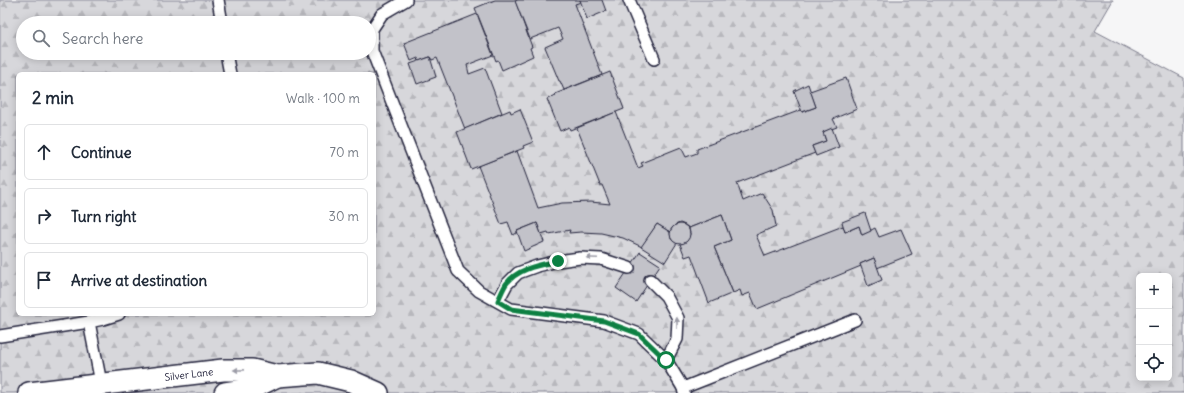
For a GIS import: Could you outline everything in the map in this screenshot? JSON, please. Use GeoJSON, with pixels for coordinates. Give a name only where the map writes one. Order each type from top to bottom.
{"type":"FeatureCollection","features":[{"type":"Feature","properties":{"kind":"street","name":"Silver Lane"},"geometry":{"type":"LineString","coordinates":[[29,393],[102,389],[223,370],[252,370],[277,376],[318,373],[351,381],[378,393]]}},
{"type":"Feature","properties":{"kind":"street","name":"Silver Lane"},"geometry":{"type":"LineString","coordinates":[[225,393],[251,389],[277,376]]}},
{"type":"Feature","properties":{"kind":"lane"},"geometry":{"type":"LineString","coordinates":[[218,0],[221,16]]}},
{"type":"Feature","properties":{"kind":"lane"},"geometry":{"type":"LineString","coordinates":[[376,23],[382,14],[406,0]]}},
{"type":"Feature","properties":{"kind":"lane"},"geometry":{"type":"LineString","coordinates":[[629,0],[654,59]]}},
{"type":"Feature","properties":{"kind":"lane"},"geometry":{"type":"LineString","coordinates":[[227,60],[230,72]]}},
{"type":"Feature","properties":{"kind":"lane"},"geometry":{"type":"LineString","coordinates":[[376,60],[458,271],[479,291],[511,309],[604,321],[639,334],[666,360],[684,391],[855,320]]}},
{"type":"Feature","properties":{"kind":"lane"},"geometry":{"type":"LineString","coordinates":[[498,301],[506,284],[518,273],[536,266],[580,258],[601,259],[629,268]]}},
{"type":"Feature","properties":{"kind":"lane"},"geometry":{"type":"LineString","coordinates":[[650,280],[666,296],[678,318],[677,338],[666,360]]}},
{"type":"Feature","properties":{"kind":"lane"},"geometry":{"type":"LineString","coordinates":[[0,336],[89,322],[113,316]]}},
{"type":"Feature","properties":{"kind":"lane"},"geometry":{"type":"LineString","coordinates":[[89,322],[102,389]]}},
{"type":"Feature","properties":{"kind":"green space"},"geometry":{"type":"Polygon","coordinates":[[[0,0],[1113,0],[1095,31],[1184,78],[1184,393],[0,393],[0,0]]]}},
{"type":"Feature","properties":{"kind":"building"},"geometry":{"type":"Polygon","coordinates":[[[495,0],[515,0],[532,47],[530,48],[533,56],[502,70],[498,60],[496,61],[475,8],[495,0]]]}},
{"type":"Feature","properties":{"kind":"building"},"geometry":{"type":"Polygon","coordinates":[[[580,0],[581,2],[575,4],[602,75],[564,90],[545,47],[563,39],[558,28],[530,39],[515,1],[580,0]]]}},
{"type":"Feature","properties":{"kind":"building"},"geometry":{"type":"Polygon","coordinates":[[[580,0],[602,0],[606,11],[587,19],[580,0]]]}},
{"type":"Feature","properties":{"kind":"building"},"geometry":{"type":"Polygon","coordinates":[[[477,14],[493,55],[467,65],[469,74],[485,68],[502,113],[465,129],[437,58],[432,60],[430,57],[419,61],[418,58],[411,61],[404,43],[477,14]]]}},
{"type":"Feature","properties":{"kind":"building"},"geometry":{"type":"Polygon","coordinates":[[[430,57],[436,77],[417,84],[410,64],[430,57]]]}},
{"type":"Feature","properties":{"kind":"building"},"geometry":{"type":"Polygon","coordinates":[[[610,72],[624,109],[570,130],[569,127],[560,131],[547,99],[556,95],[555,94],[610,72]]]}},
{"type":"Feature","properties":{"kind":"building"},"geometry":{"type":"Polygon","coordinates":[[[846,78],[857,109],[833,119],[837,127],[823,132],[826,141],[812,146],[815,153],[737,183],[743,201],[762,193],[773,210],[776,226],[756,235],[765,256],[843,226],[845,232],[859,226],[862,235],[875,228],[879,237],[901,229],[912,254],[877,268],[874,258],[860,264],[861,266],[757,309],[750,293],[742,296],[740,290],[733,293],[714,247],[731,240],[722,215],[689,228],[680,223],[675,225],[670,232],[657,224],[642,247],[623,238],[601,233],[569,233],[570,230],[541,234],[537,223],[517,231],[517,233],[513,235],[508,222],[501,224],[478,166],[517,151],[538,208],[562,203],[591,202],[610,204],[602,185],[600,185],[577,128],[616,112],[638,168],[643,166],[641,163],[681,147],[686,157],[697,153],[697,149],[801,110],[802,112],[816,107],[810,91],[846,78]]]}},
{"type":"Feature","properties":{"kind":"building"},"geometry":{"type":"Polygon","coordinates":[[[808,84],[816,107],[802,112],[794,91],[808,84]]]}},
{"type":"Feature","properties":{"kind":"building"},"geometry":{"type":"Polygon","coordinates":[[[520,109],[533,142],[523,146],[524,148],[471,169],[457,132],[510,110],[511,113],[520,109]]]}},
{"type":"Feature","properties":{"kind":"building"},"geometry":{"type":"Polygon","coordinates":[[[832,128],[839,147],[816,156],[812,146],[826,141],[823,132],[832,128]]]}},
{"type":"Feature","properties":{"kind":"building"},"geometry":{"type":"Polygon","coordinates":[[[865,213],[871,231],[862,235],[859,226],[845,232],[842,222],[865,213]]]}},
{"type":"Feature","properties":{"kind":"building"},"geometry":{"type":"Polygon","coordinates":[[[722,215],[731,240],[714,247],[733,293],[709,303],[691,255],[685,257],[680,244],[688,239],[690,234],[689,228],[722,215]]]}},
{"type":"Feature","properties":{"kind":"building"},"geometry":{"type":"Polygon","coordinates":[[[537,223],[544,242],[524,251],[517,231],[537,223]]]}},
{"type":"Feature","properties":{"kind":"building"},"geometry":{"type":"Polygon","coordinates":[[[657,224],[670,232],[671,239],[677,243],[665,262],[641,247],[657,224]]]}},
{"type":"Feature","properties":{"kind":"building"},"geometry":{"type":"Polygon","coordinates":[[[680,224],[687,227],[690,234],[687,241],[680,244],[673,241],[670,234],[673,227],[680,224]]]}},
{"type":"Feature","properties":{"kind":"building"},"geometry":{"type":"Polygon","coordinates":[[[640,252],[660,265],[636,302],[616,288],[640,252]]]}},
{"type":"Feature","properties":{"kind":"building"},"geometry":{"type":"Polygon","coordinates":[[[874,258],[882,280],[868,286],[860,264],[874,258]]]}},
{"type":"Feature","properties":{"kind":"route"},"geometry":{"type":"LineString","coordinates":[[558,261],[536,266],[518,273],[506,284],[498,301],[511,309],[604,321],[639,334],[666,360]]}}]}
